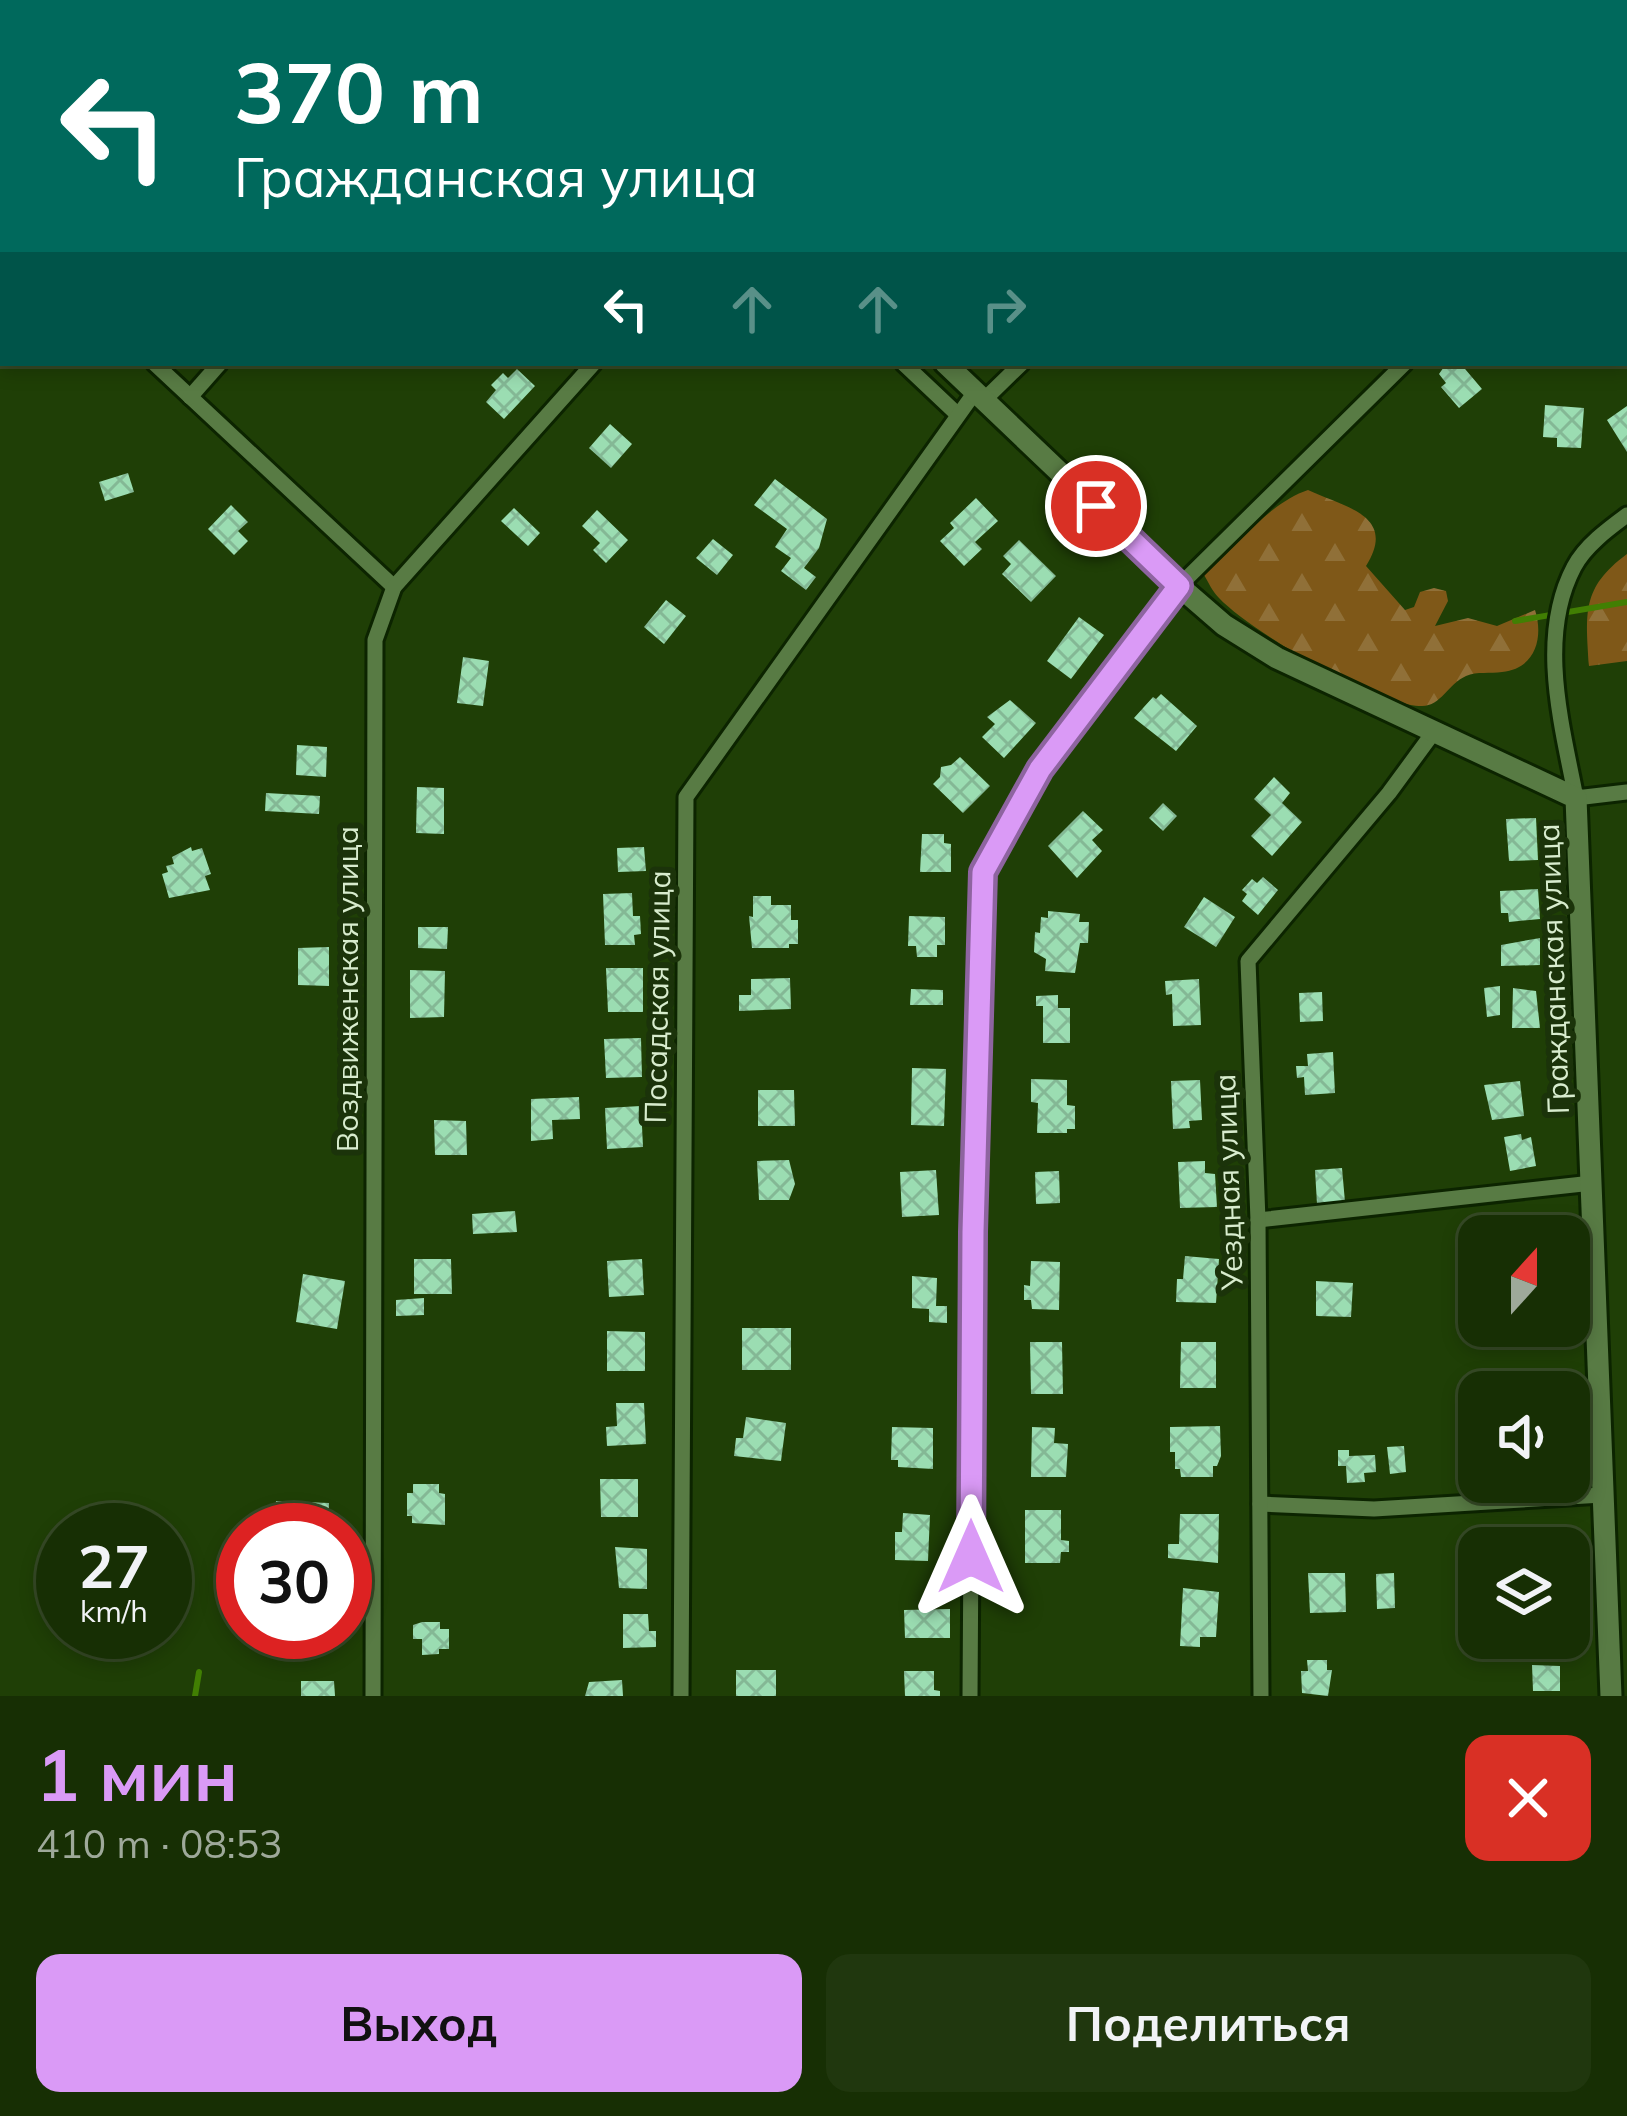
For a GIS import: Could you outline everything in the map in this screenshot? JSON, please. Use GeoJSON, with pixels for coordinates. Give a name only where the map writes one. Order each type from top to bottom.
{"type":"FeatureCollection","features":[{"type":"Feature","properties":{"kind":"street"},"geometry":{"type":"LineString","coordinates":[[157,366],[394,587]]}},
{"type":"Feature","properties":{"kind":"street"},"geometry":{"type":"LineString","coordinates":[[190,397],[217,366]]}},
{"type":"Feature","properties":{"kind":"street","name":"Воздвиженская улица"},"geometry":{"type":"LineString","coordinates":[[373,1696],[375,640],[394,587],[591,366]]}},
{"type":"Feature","properties":{"kind":"street"},"geometry":{"type":"LineString","coordinates":[[906,366],[957,414]]}},
{"type":"Feature","properties":{"kind":"street","name":"Гражданская улица"},"geometry":{"type":"LineString","coordinates":[[948,366],[1224,625],[1277,658],[1576,798],[1611,1696]]}},
{"type":"Feature","properties":{"kind":"street","name":"Посадская улица"},"geometry":{"type":"LineString","coordinates":[[681,1696],[686,797],[957,414],[1018,366]]}},
{"type":"Feature","properties":{"kind":"street"},"geometry":{"type":"LineString","coordinates":[[970,1696],[973,1232],[983,872],[1040,769],[1179,586],[1402,366]]}},
{"type":"Feature","properties":{"kind":"street"},"geometry":{"type":"LineString","coordinates":[[1627,515],[1602,534],[1574,566],[1558,613],[1554,669],[1576,798],[1627,792]]}},
{"type":"Feature","properties":{"kind":"street","name":"Уездная улица"},"geometry":{"type":"LineString","coordinates":[[1261,1696],[1258,1220],[1248,961],[1389,794],[1433,734]]}},
{"type":"Feature","properties":{"kind":"street"},"geometry":{"type":"LineString","coordinates":[[1258,1220],[1592,1183]]}},
{"type":"Feature","properties":{"kind":"street"},"geometry":{"type":"LineString","coordinates":[[1260,1504],[1373,1509],[1602,1495]]}},
{"type":"Feature","properties":{"kind":"green space"},"geometry":{"type":"Polygon","coordinates":[[[1308,490],[1351,508],[1371,524],[1376,535],[1366,566],[1405,610],[1414,607],[1420,592],[1446,591],[1448,601],[1435,626],[1468,618],[1497,626],[1535,610],[1537,641],[1529,658],[1513,670],[1466,676],[1429,705],[1402,703],[1346,681],[1235,612],[1204,575],[1266,515],[1308,490]]]}},
{"type":"Feature","properties":{"kind":"green space"},"geometry":{"type":"Polygon","coordinates":[[[1627,554],[1627,661],[1589,666],[1587,631],[1594,590],[1627,554]]]}},
{"type":"Feature","properties":{"kind":"building"},"geometry":{"type":"Polygon","coordinates":[[[1463,366],[1482,389],[1459,408],[1441,387],[1446,383],[1439,374],[1463,366]]]}},
{"type":"Feature","properties":{"kind":"building"},"geometry":{"type":"Polygon","coordinates":[[[517,369],[535,386],[504,419],[486,402],[496,390],[491,385],[503,373],[508,378],[517,369]]]}},
{"type":"Feature","properties":{"kind":"building"},"geometry":{"type":"Polygon","coordinates":[[[1545,405],[1584,408],[1581,448],[1557,447],[1557,438],[1543,437],[1545,405]]]}},
{"type":"Feature","properties":{"kind":"building"},"geometry":{"type":"Polygon","coordinates":[[[1627,406],[1627,452],[1607,420],[1627,406]]]}},
{"type":"Feature","properties":{"kind":"building"},"geometry":{"type":"Polygon","coordinates":[[[610,424],[632,444],[611,468],[589,448],[610,424]]]}},
{"type":"Feature","properties":{"kind":"building"},"geometry":{"type":"Polygon","coordinates":[[[128,473],[134,492],[105,501],[99,482],[128,473]]]}},
{"type":"Feature","properties":{"kind":"building"},"geometry":{"type":"Polygon","coordinates":[[[775,479],[827,519],[819,548],[804,568],[816,577],[806,590],[781,571],[791,558],[775,547],[787,529],[754,505],[775,479]]]}},
{"type":"Feature","properties":{"kind":"building"},"geometry":{"type":"Polygon","coordinates":[[[976,498],[998,521],[975,542],[982,549],[964,566],[940,541],[954,528],[950,523],[976,498]]]}},
{"type":"Feature","properties":{"kind":"building"},"geometry":{"type":"Polygon","coordinates":[[[231,505],[248,522],[238,531],[248,541],[234,555],[208,529],[231,505]]]}},
{"type":"Feature","properties":{"kind":"building"},"geometry":{"type":"Polygon","coordinates":[[[514,508],[540,533],[528,546],[501,521],[514,508]]]}},
{"type":"Feature","properties":{"kind":"building"},"geometry":{"type":"Polygon","coordinates":[[[597,510],[628,540],[606,563],[593,550],[600,543],[582,526],[597,510]]]}},
{"type":"Feature","properties":{"kind":"building"},"geometry":{"type":"Polygon","coordinates":[[[713,539],[733,555],[717,575],[696,558],[713,539]]]}},
{"type":"Feature","properties":{"kind":"building"},"geometry":{"type":"Polygon","coordinates":[[[1019,540],[1056,576],[1031,602],[1002,574],[1011,564],[1003,556],[1019,540]]]}},
{"type":"Feature","properties":{"kind":"building"},"geometry":{"type":"Polygon","coordinates":[[[666,600],[686,616],[664,644],[644,627],[666,600]]]}},
{"type":"Feature","properties":{"kind":"building"},"geometry":{"type":"Polygon","coordinates":[[[1079,617],[1104,635],[1071,679],[1047,661],[1079,617]]]}},
{"type":"Feature","properties":{"kind":"building"},"geometry":{"type":"Polygon","coordinates":[[[463,657],[489,661],[483,706],[457,703],[463,657]]]}},
{"type":"Feature","properties":{"kind":"building"},"geometry":{"type":"Polygon","coordinates":[[[1161,694],[1197,726],[1176,751],[1134,718],[1161,694]]]}},
{"type":"Feature","properties":{"kind":"building"},"geometry":{"type":"Polygon","coordinates":[[[1010,700],[1036,723],[1004,758],[982,737],[995,724],[987,717],[1010,700]]]}},
{"type":"Feature","properties":{"kind":"building"},"geometry":{"type":"Polygon","coordinates":[[[297,745],[327,747],[326,777],[296,775],[297,745]]]}},
{"type":"Feature","properties":{"kind":"building"},"geometry":{"type":"Polygon","coordinates":[[[960,757],[990,786],[963,813],[933,784],[941,767],[960,757]]]}},
{"type":"Feature","properties":{"kind":"building"},"geometry":{"type":"Polygon","coordinates":[[[1274,777],[1290,793],[1282,803],[1302,822],[1272,856],[1251,836],[1271,815],[1254,799],[1274,777]]]}},
{"type":"Feature","properties":{"kind":"building"},"geometry":{"type":"Polygon","coordinates":[[[417,787],[444,788],[444,834],[416,833],[417,787]]]}},
{"type":"Feature","properties":{"kind":"building"},"geometry":{"type":"Polygon","coordinates":[[[266,793],[320,796],[319,814],[265,811],[266,793]]]}},
{"type":"Feature","properties":{"kind":"building"},"geometry":{"type":"Polygon","coordinates":[[[1163,803],[1177,816],[1163,831],[1149,818],[1163,803]]]}},
{"type":"Feature","properties":{"kind":"building"},"geometry":{"type":"Polygon","coordinates":[[[1083,811],[1103,830],[1092,840],[1102,851],[1077,878],[1048,846],[1083,811]]]}},
{"type":"Feature","properties":{"kind":"building"},"geometry":{"type":"Polygon","coordinates":[[[1536,818],[1538,860],[1509,861],[1506,819],[1536,818]]]}},
{"type":"Feature","properties":{"kind":"building"},"geometry":{"type":"Polygon","coordinates":[[[922,834],[944,834],[944,843],[951,844],[951,872],[920,872],[922,834]]]}},
{"type":"Feature","properties":{"kind":"building"},"geometry":{"type":"Polygon","coordinates":[[[191,847],[192,851],[202,848],[211,874],[205,876],[210,890],[169,898],[162,874],[174,864],[172,857],[191,847]]]}},
{"type":"Feature","properties":{"kind":"building"},"geometry":{"type":"Polygon","coordinates":[[[644,847],[646,871],[618,872],[617,848],[644,847]]]}},
{"type":"Feature","properties":{"kind":"building"},"geometry":{"type":"Polygon","coordinates":[[[1263,877],[1278,890],[1258,915],[1242,901],[1247,894],[1242,890],[1252,879],[1257,883],[1263,877]]]}},
{"type":"Feature","properties":{"kind":"building"},"geometry":{"type":"Polygon","coordinates":[[[1538,889],[1540,919],[1509,922],[1508,913],[1501,913],[1500,891],[1538,889]]]}},
{"type":"Feature","properties":{"kind":"building"},"geometry":{"type":"Polygon","coordinates":[[[632,893],[633,916],[640,916],[641,934],[634,935],[635,945],[605,945],[603,894],[632,893]]]}},
{"type":"Feature","properties":{"kind":"building"},"geometry":{"type":"Polygon","coordinates":[[[753,896],[771,896],[771,905],[791,905],[791,920],[798,920],[798,944],[752,948],[749,916],[753,917],[753,896]]]}},
{"type":"Feature","properties":{"kind":"building"},"geometry":{"type":"Polygon","coordinates":[[[1204,897],[1235,917],[1216,947],[1184,927],[1204,897]]]}},
{"type":"Feature","properties":{"kind":"building"},"geometry":{"type":"Polygon","coordinates":[[[1048,911],[1080,914],[1079,922],[1089,922],[1088,943],[1080,943],[1075,973],[1045,971],[1046,959],[1034,952],[1035,932],[1040,933],[1041,917],[1048,918],[1048,911]]]}},
{"type":"Feature","properties":{"kind":"building"},"geometry":{"type":"Polygon","coordinates":[[[909,916],[945,917],[945,945],[937,945],[937,957],[917,957],[916,946],[908,946],[909,916]]]}},
{"type":"Feature","properties":{"kind":"building"},"geometry":{"type":"Polygon","coordinates":[[[418,927],[448,927],[447,949],[418,948],[418,927]]]}},
{"type":"Feature","properties":{"kind":"building"},"geometry":{"type":"Polygon","coordinates":[[[1540,938],[1540,965],[1501,966],[1501,945],[1540,938]]]}},
{"type":"Feature","properties":{"kind":"building"},"geometry":{"type":"Polygon","coordinates":[[[329,947],[329,986],[298,985],[298,948],[329,947]]]}},
{"type":"Feature","properties":{"kind":"building"},"geometry":{"type":"Polygon","coordinates":[[[606,968],[643,968],[643,1012],[608,1012],[606,968]]]}},
{"type":"Feature","properties":{"kind":"building"},"geometry":{"type":"Polygon","coordinates":[[[410,970],[445,971],[444,1017],[410,1018],[410,970]]]}},
{"type":"Feature","properties":{"kind":"building"},"geometry":{"type":"Polygon","coordinates":[[[790,978],[791,1009],[739,1011],[739,995],[751,995],[751,979],[790,978]]]}},
{"type":"Feature","properties":{"kind":"building"},"geometry":{"type":"Polygon","coordinates":[[[1199,979],[1201,1025],[1173,1026],[1172,994],[1166,995],[1165,981],[1199,979]]]}},
{"type":"Feature","properties":{"kind":"building"},"geometry":{"type":"Polygon","coordinates":[[[1500,986],[1500,1015],[1487,1017],[1484,988],[1500,986]]]}},
{"type":"Feature","properties":{"kind":"building"},"geometry":{"type":"Polygon","coordinates":[[[1513,988],[1536,991],[1540,1028],[1512,1028],[1513,988]]]}},
{"type":"Feature","properties":{"kind":"building"},"geometry":{"type":"Polygon","coordinates":[[[911,989],[943,990],[943,1005],[910,1005],[911,989]]]}},
{"type":"Feature","properties":{"kind":"building"},"geometry":{"type":"Polygon","coordinates":[[[1322,992],[1323,1021],[1300,1022],[1299,993],[1322,992]]]}},
{"type":"Feature","properties":{"kind":"building"},"geometry":{"type":"Polygon","coordinates":[[[1058,995],[1058,1008],[1070,1008],[1070,1043],[1043,1043],[1043,1006],[1036,1006],[1036,996],[1058,995]]]}},
{"type":"Feature","properties":{"kind":"building"},"geometry":{"type":"Polygon","coordinates":[[[641,1038],[642,1077],[606,1078],[604,1039],[641,1038]]]}},
{"type":"Feature","properties":{"kind":"building"},"geometry":{"type":"Polygon","coordinates":[[[1333,1052],[1335,1093],[1305,1095],[1304,1077],[1297,1078],[1296,1066],[1308,1066],[1307,1054],[1333,1052]]]}},
{"type":"Feature","properties":{"kind":"building"},"geometry":{"type":"Polygon","coordinates":[[[912,1068],[946,1069],[944,1126],[911,1125],[912,1068]]]}},
{"type":"Feature","properties":{"kind":"building"},"geometry":{"type":"Polygon","coordinates":[[[1031,1079],[1067,1080],[1067,1105],[1075,1106],[1075,1129],[1037,1133],[1038,1103],[1031,1102],[1031,1079]]]}},
{"type":"Feature","properties":{"kind":"building"},"geometry":{"type":"Polygon","coordinates":[[[1200,1080],[1202,1120],[1189,1121],[1190,1128],[1173,1129],[1171,1081],[1200,1080]]]}},
{"type":"Feature","properties":{"kind":"building"},"geometry":{"type":"Polygon","coordinates":[[[1520,1081],[1524,1116],[1492,1120],[1484,1085],[1520,1081]]]}},
{"type":"Feature","properties":{"kind":"building"},"geometry":{"type":"Polygon","coordinates":[[[758,1090],[794,1090],[795,1126],[758,1126],[758,1090]]]}},
{"type":"Feature","properties":{"kind":"building"},"geometry":{"type":"Polygon","coordinates":[[[579,1097],[580,1119],[552,1120],[553,1139],[531,1141],[531,1099],[579,1097]]]}},
{"type":"Feature","properties":{"kind":"building"},"geometry":{"type":"Polygon","coordinates":[[[641,1106],[643,1147],[607,1149],[605,1108],[641,1106]]]}},
{"type":"Feature","properties":{"kind":"building"},"geometry":{"type":"Polygon","coordinates":[[[434,1120],[466,1121],[467,1155],[435,1155],[434,1120]]]}},
{"type":"Feature","properties":{"kind":"building"},"geometry":{"type":"Polygon","coordinates":[[[1521,1134],[1522,1140],[1531,1137],[1536,1166],[1510,1171],[1504,1137],[1521,1134]]]}},
{"type":"Feature","properties":{"kind":"building"},"geometry":{"type":"Polygon","coordinates":[[[789,1160],[795,1184],[789,1200],[759,1200],[757,1161],[789,1160]]]}},
{"type":"Feature","properties":{"kind":"building"},"geometry":{"type":"Polygon","coordinates":[[[1205,1161],[1205,1173],[1215,1174],[1217,1207],[1180,1208],[1178,1162],[1205,1161]]]}},
{"type":"Feature","properties":{"kind":"building"},"geometry":{"type":"Polygon","coordinates":[[[1342,1168],[1345,1202],[1317,1204],[1315,1170],[1342,1168]]]}},
{"type":"Feature","properties":{"kind":"building"},"geometry":{"type":"Polygon","coordinates":[[[936,1170],[939,1215],[902,1217],[900,1172],[936,1170]]]}},
{"type":"Feature","properties":{"kind":"building"},"geometry":{"type":"Polygon","coordinates":[[[1059,1171],[1060,1203],[1036,1204],[1035,1172],[1059,1171]]]}},
{"type":"Feature","properties":{"kind":"building"},"geometry":{"type":"Polygon","coordinates":[[[515,1211],[517,1232],[473,1234],[472,1214],[515,1211]]]}},
{"type":"Feature","properties":{"kind":"building"},"geometry":{"type":"Polygon","coordinates":[[[1185,1256],[1219,1259],[1216,1303],[1176,1302],[1185,1256]]]}},
{"type":"Feature","properties":{"kind":"building"},"geometry":{"type":"Polygon","coordinates":[[[414,1259],[451,1259],[452,1294],[414,1294],[414,1259]]]}},
{"type":"Feature","properties":{"kind":"building"},"geometry":{"type":"Polygon","coordinates":[[[642,1259],[644,1295],[609,1297],[607,1261],[642,1259]]]}},
{"type":"Feature","properties":{"kind":"building"},"geometry":{"type":"Polygon","coordinates":[[[1031,1261],[1060,1262],[1059,1310],[1032,1309],[1031,1300],[1024,1300],[1031,1261]]]}},
{"type":"Feature","properties":{"kind":"building"},"geometry":{"type":"Polygon","coordinates":[[[303,1274],[345,1281],[337,1329],[296,1322],[303,1274]]]}},
{"type":"Feature","properties":{"kind":"building"},"geometry":{"type":"Polygon","coordinates":[[[912,1276],[937,1278],[936,1306],[947,1306],[947,1323],[929,1322],[929,1309],[912,1308],[912,1276]]]}},
{"type":"Feature","properties":{"kind":"building"},"geometry":{"type":"Polygon","coordinates":[[[1316,1281],[1353,1283],[1351,1317],[1316,1316],[1316,1281]]]}},
{"type":"Feature","properties":{"kind":"building"},"geometry":{"type":"Polygon","coordinates":[[[424,1298],[424,1315],[396,1316],[396,1300],[424,1298]]]}},
{"type":"Feature","properties":{"kind":"building"},"geometry":{"type":"Polygon","coordinates":[[[742,1328],[791,1328],[791,1370],[742,1370],[742,1328]]]}},
{"type":"Feature","properties":{"kind":"building"},"geometry":{"type":"Polygon","coordinates":[[[607,1331],[645,1332],[645,1371],[607,1371],[607,1331]]]}},
{"type":"Feature","properties":{"kind":"building"},"geometry":{"type":"Polygon","coordinates":[[[1030,1342],[1062,1342],[1063,1394],[1031,1394],[1030,1342]]]}},
{"type":"Feature","properties":{"kind":"building"},"geometry":{"type":"Polygon","coordinates":[[[1181,1342],[1216,1342],[1216,1388],[1180,1388],[1181,1342]]]}},
{"type":"Feature","properties":{"kind":"building"},"geometry":{"type":"Polygon","coordinates":[[[616,1403],[644,1403],[646,1444],[607,1446],[606,1427],[617,1426],[616,1403]]]}},
{"type":"Feature","properties":{"kind":"building"},"geometry":{"type":"Polygon","coordinates":[[[746,1417],[786,1423],[781,1461],[734,1456],[746,1417]]]}},
{"type":"Feature","properties":{"kind":"building"},"geometry":{"type":"Polygon","coordinates":[[[1220,1426],[1221,1456],[1213,1466],[1213,1477],[1181,1477],[1180,1469],[1175,1469],[1175,1452],[1170,1452],[1170,1427],[1220,1426]]]}},
{"type":"Feature","properties":{"kind":"building"},"geometry":{"type":"Polygon","coordinates":[[[892,1427],[933,1428],[933,1469],[898,1467],[898,1460],[891,1460],[892,1427]]]}},
{"type":"Feature","properties":{"kind":"building"},"geometry":{"type":"Polygon","coordinates":[[[1032,1427],[1055,1428],[1054,1443],[1068,1444],[1066,1477],[1031,1477],[1032,1427]]]}},
{"type":"Feature","properties":{"kind":"building"},"geometry":{"type":"Polygon","coordinates":[[[1404,1446],[1406,1472],[1390,1474],[1387,1447],[1404,1446]]]}},
{"type":"Feature","properties":{"kind":"building"},"geometry":{"type":"Polygon","coordinates":[[[1338,1450],[1349,1450],[1349,1456],[1375,1455],[1376,1472],[1364,1473],[1365,1482],[1347,1483],[1346,1466],[1338,1466],[1338,1450]]]}},
{"type":"Feature","properties":{"kind":"building"},"geometry":{"type":"Polygon","coordinates":[[[600,1479],[638,1479],[638,1517],[601,1517],[600,1479]]]}},
{"type":"Feature","properties":{"kind":"building"},"geometry":{"type":"Polygon","coordinates":[[[413,1484],[439,1484],[439,1493],[445,1494],[445,1525],[412,1523],[412,1516],[407,1516],[407,1493],[413,1493],[413,1484]]]}},
{"type":"Feature","properties":{"kind":"building"},"geometry":{"type":"Polygon","coordinates":[[[1025,1510],[1061,1510],[1061,1540],[1069,1541],[1069,1552],[1061,1552],[1060,1563],[1025,1563],[1025,1510]]]}},
{"type":"Feature","properties":{"kind":"building"},"geometry":{"type":"Polygon","coordinates":[[[903,1513],[930,1515],[928,1561],[895,1560],[895,1532],[902,1532],[903,1513]]]}},
{"type":"Feature","properties":{"kind":"building"},"geometry":{"type":"Polygon","coordinates":[[[1180,1514],[1219,1514],[1218,1563],[1168,1558],[1168,1544],[1179,1544],[1180,1514]]]}},
{"type":"Feature","properties":{"kind":"building"},"geometry":{"type":"Polygon","coordinates":[[[615,1547],[647,1549],[647,1589],[619,1588],[615,1547]]]}},
{"type":"Feature","properties":{"kind":"building"},"geometry":{"type":"Polygon","coordinates":[[[1308,1573],[1345,1573],[1346,1612],[1310,1613],[1308,1573]]]}},
{"type":"Feature","properties":{"kind":"building"},"geometry":{"type":"Polygon","coordinates":[[[1394,1573],[1395,1608],[1377,1609],[1376,1574],[1394,1573]]]}},
{"type":"Feature","properties":{"kind":"building"},"geometry":{"type":"Polygon","coordinates":[[[1183,1588],[1219,1592],[1216,1637],[1200,1637],[1200,1647],[1180,1646],[1183,1588]]]}},
{"type":"Feature","properties":{"kind":"building"},"geometry":{"type":"Polygon","coordinates":[[[950,1609],[950,1638],[905,1638],[904,1610],[950,1609]]]}},
{"type":"Feature","properties":{"kind":"building"},"geometry":{"type":"Polygon","coordinates":[[[623,1614],[648,1614],[649,1631],[656,1631],[656,1647],[623,1648],[623,1614]]]}},
{"type":"Feature","properties":{"kind":"building"},"geometry":{"type":"Polygon","coordinates":[[[440,1622],[440,1629],[449,1629],[449,1649],[422,1655],[422,1639],[413,1639],[413,1625],[440,1622]]]}},
{"type":"Feature","properties":{"kind":"building"},"geometry":{"type":"Polygon","coordinates":[[[1307,1660],[1327,1660],[1327,1670],[1332,1670],[1328,1696],[1302,1693],[1301,1671],[1308,1671],[1307,1660]]]}},
{"type":"Feature","properties":{"kind":"building"},"geometry":{"type":"Polygon","coordinates":[[[1532,1665],[1560,1666],[1560,1691],[1533,1691],[1532,1665]]]}},
{"type":"Feature","properties":{"kind":"building"},"geometry":{"type":"Polygon","coordinates":[[[736,1670],[776,1670],[776,1696],[736,1696],[736,1670]]]}},
{"type":"Feature","properties":{"kind":"building"},"geometry":{"type":"Polygon","coordinates":[[[904,1671],[934,1671],[934,1690],[940,1696],[905,1696],[904,1671]]]}},
{"type":"Feature","properties":{"kind":"building"},"geometry":{"type":"Polygon","coordinates":[[[622,1680],[623,1696],[585,1696],[589,1682],[622,1680]]]}},
{"type":"Feature","properties":{"kind":"building"},"geometry":{"type":"Polygon","coordinates":[[[301,1681],[334,1681],[335,1696],[301,1696],[301,1681]]]}},
{"type":"Feature","properties":{"kind":"waterway"},"geometry":{"type":"LineString","coordinates":[[1515,621],[1627,602]]}},
{"type":"Feature","properties":{"kind":"waterway"},"geometry":{"type":"LineString","coordinates":[[195,1696],[199,1672]]}},
{"type":"Feature","properties":{"kind":"route"},"geometry":{"type":"LineString","coordinates":[[971,1557],[973,1232],[983,872],[1040,769],[1179,586],[1096,506]]}}]}
